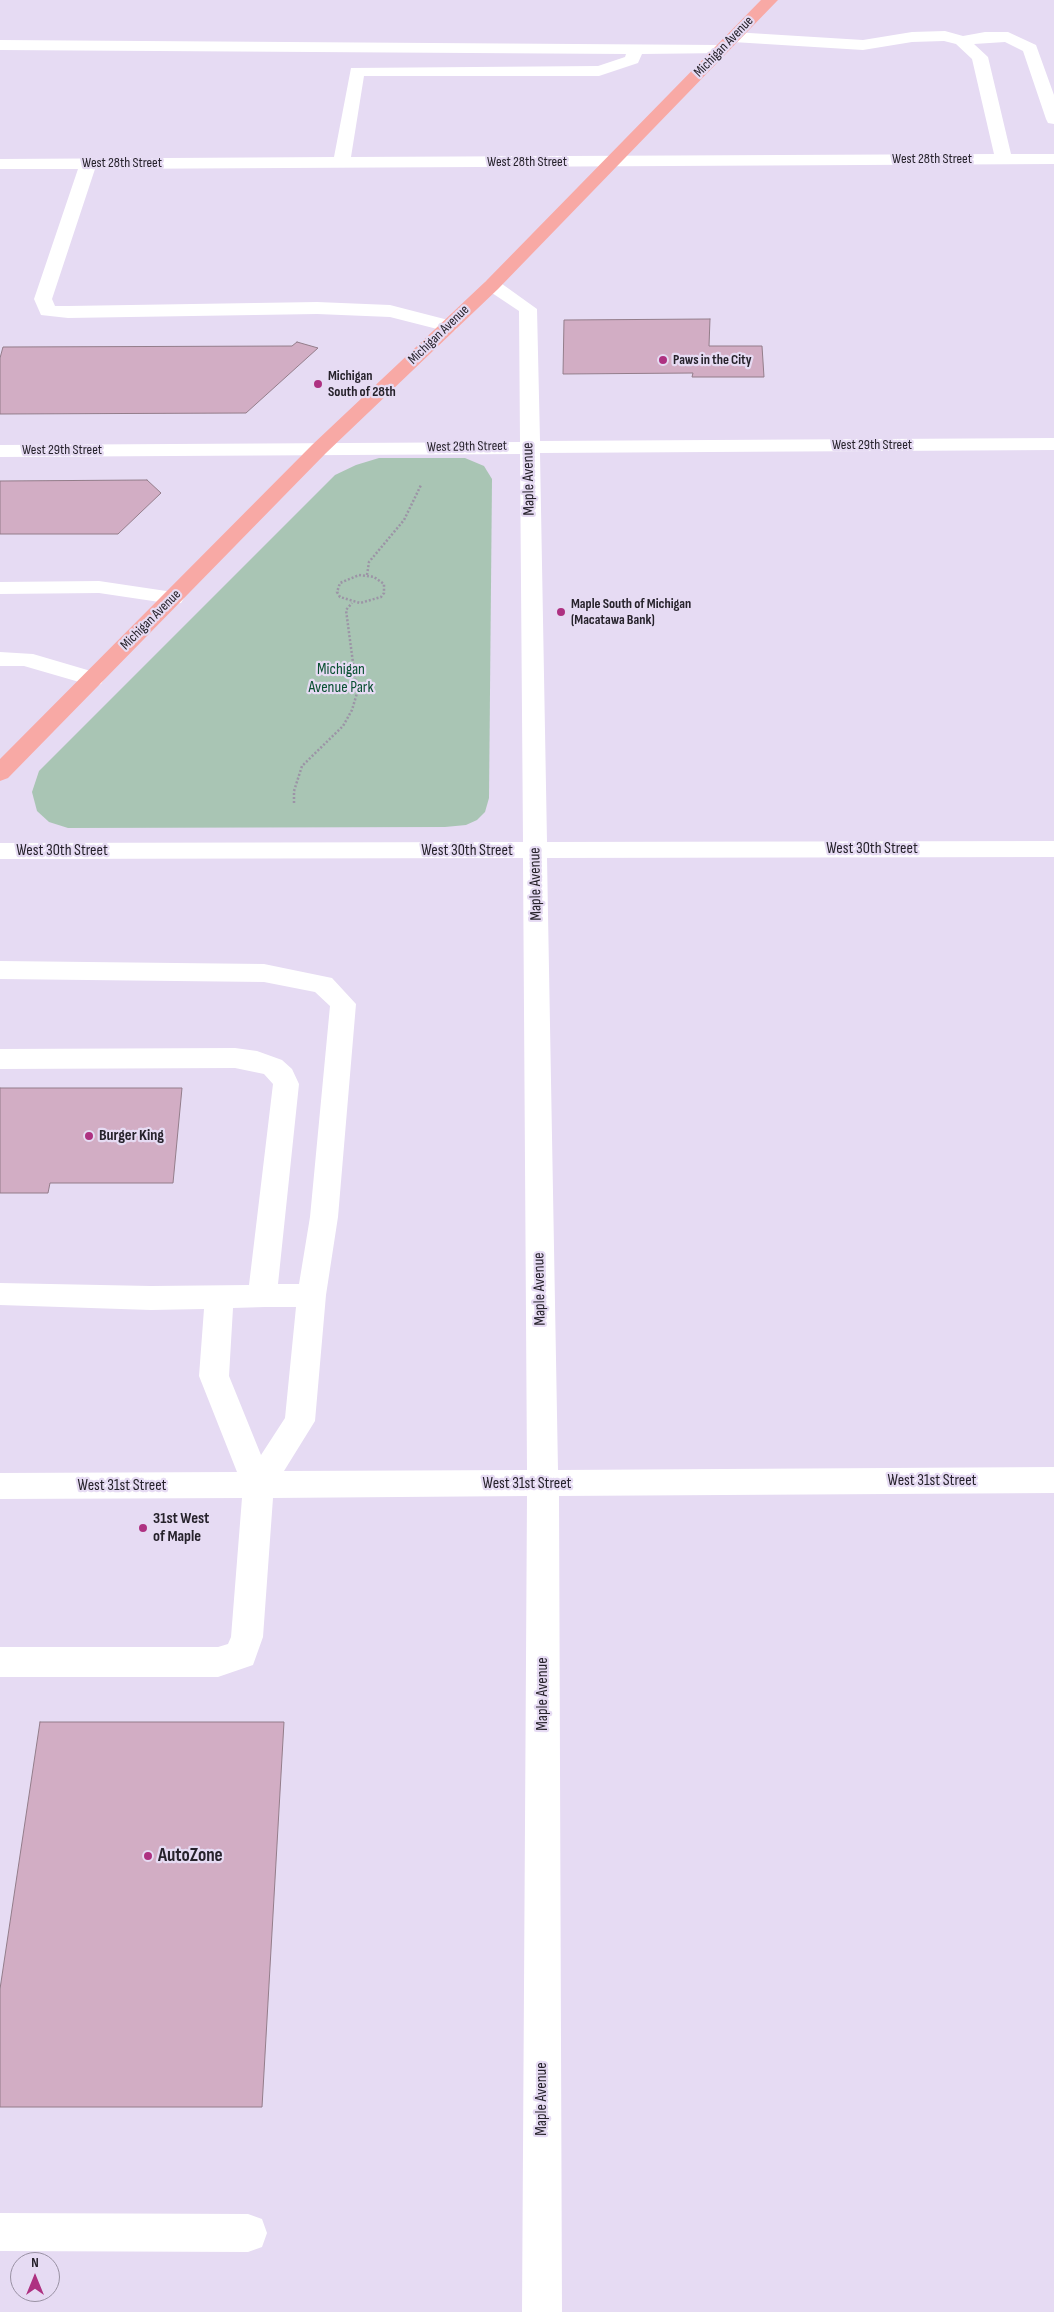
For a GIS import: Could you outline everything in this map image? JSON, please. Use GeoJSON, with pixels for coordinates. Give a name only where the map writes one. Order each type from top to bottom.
{"type":"FeatureCollection","features":[{"type":"Feature","properties":{"kind":"main road","name":"Michigan Avenue"},"geometry":{"type":"LineString","coordinates":[[1,770],[319,449],[492,285],[770,0]]}},
{"type":"Feature","properties":{"kind":"street"},"geometry":{"type":"LineString","coordinates":[[733,37],[863,45],[912,37],[945,36],[962,41],[980,57],[1004,159]]}},
{"type":"Feature","properties":{"kind":"street"},"geometry":{"type":"LineString","coordinates":[[962,41],[985,37],[1008,38],[1030,48],[1054,119]]}},
{"type":"Feature","properties":{"kind":"street"},"geometry":{"type":"LineString","coordinates":[[0,45],[720,50]]}},
{"type":"Feature","properties":{"kind":"street"},"geometry":{"type":"LineString","coordinates":[[342,162],[357,71],[599,71],[632,60],[635,49]]}},
{"type":"Feature","properties":{"kind":"street","name":"West 28th Street"},"geometry":{"type":"LineString","coordinates":[[0,164],[1054,159]]}},
{"type":"Feature","properties":{"kind":"street"},"geometry":{"type":"LineString","coordinates":[[88,164],[43,300],[48,311],[317,308],[390,311],[449,326]]}},
{"type":"Feature","properties":{"kind":"street","name":"Maple Avenue"},"geometry":{"type":"LineString","coordinates":[[492,285],[528,309],[543,1484],[542,2312]]}},
{"type":"Feature","properties":{"kind":"street","name":"West 29th Street"},"geometry":{"type":"LineString","coordinates":[[0,451],[1054,444]]}},
{"type":"Feature","properties":{"kind":"street"},"geometry":{"type":"LineString","coordinates":[[0,588],[99,587],[173,598]]}},
{"type":"Feature","properties":{"kind":"street"},"geometry":{"type":"LineString","coordinates":[[0,659],[25,659],[92,679]]}},
{"type":"Feature","properties":{"kind":"street","name":"West 30th Street"},"geometry":{"type":"LineString","coordinates":[[0,851],[536,851],[1054,848]]}},
{"type":"Feature","properties":{"kind":"street"},"geometry":{"type":"LineString","coordinates":[[0,970],[264,973],[324,984],[343,1004],[324,1217],[312,1295],[300,1421],[258,1485]]}},
{"type":"Feature","properties":{"kind":"street"},"geometry":{"type":"LineString","coordinates":[[0,1058],[235,1058],[257,1061],[273,1067],[283,1076],[286,1084],[262,1297]]}},
{"type":"Feature","properties":{"kind":"street"},"geometry":{"type":"LineString","coordinates":[[0,1294],[219,1298],[312,1295]]}},
{"type":"Feature","properties":{"kind":"street"},"geometry":{"type":"LineString","coordinates":[[0,1662],[218,1662],[241,1655],[247,1637],[258,1485],[214,1376],[219,1298]]}},
{"type":"Feature","properties":{"kind":"street","name":"West 31st Street"},"geometry":{"type":"LineString","coordinates":[[0,1486],[1054,1480]]}},
{"type":"Feature","properties":{"kind":"street"},"geometry":{"type":"LineString","coordinates":[[0,2232],[248,2233]]}},
{"type":"Feature","properties":{"kind":"path"},"geometry":{"type":"LineString","coordinates":[[367,575],[369,562],[404,520],[422,481]]}},
{"type":"Feature","properties":{"kind":"path"},"geometry":{"type":"LineString","coordinates":[[367,575],[374,577],[384,584],[384,593],[381,597],[368,603],[352,603],[340,596],[337,588],[345,579],[367,575]]}},
{"type":"Feature","properties":{"kind":"path"},"geometry":{"type":"LineString","coordinates":[[294,803],[294,791],[302,766],[343,726],[352,710],[357,694],[346,610],[352,603]]}},
{"type":"Feature","properties":{"kind":"green space","name":"Michigan Avenue Park"},"geometry":{"type":"Polygon","coordinates":[[[379,458],[465,458],[484,466],[492,479],[489,798],[485,812],[477,820],[466,825],[445,827],[68,828],[49,822],[37,811],[32,792],[39,771],[335,475],[356,465],[379,458]]]}},
{"type":"Feature","properties":{"kind":"building","name":"Paws in the City"},"geometry":{"type":"Polygon","coordinates":[[[710,319],[709,346],[762,346],[764,377],[692,377],[693,373],[563,374],[564,320],[710,319]]]}},
{"type":"Feature","properties":{"kind":"building"},"geometry":{"type":"Polygon","coordinates":[[[297,342],[318,348],[246,413],[0,414],[0,358],[3,347],[292,346],[297,342]]]}},
{"type":"Feature","properties":{"kind":"building"},"geometry":{"type":"Polygon","coordinates":[[[147,480],[161,493],[118,534],[0,534],[0,481],[147,480]]]}},
{"type":"Feature","properties":{"kind":"building","name":"Burger King"},"geometry":{"type":"Polygon","coordinates":[[[0,1088],[182,1088],[173,1183],[50,1183],[48,1193],[0,1193],[0,1088]]]}},
{"type":"Feature","properties":{"kind":"building","name":"AutoZone"},"geometry":{"type":"Polygon","coordinates":[[[40,1722],[284,1722],[262,2107],[0,2107],[0,1989],[40,1722]]]}},
{"type":"Feature","properties":{"kind":"place","name":"Paws in the City"},"geometry":{"type":"Point","coordinates":[663,360]}},
{"type":"Feature","properties":{"kind":"place","name":"Michigan South of 28th"},"geometry":{"type":"Point","coordinates":[318,384]}},
{"type":"Feature","properties":{"kind":"place","name":"Maple South of Michigan (Macatawa Bank)"},"geometry":{"type":"Point","coordinates":[561,612]}},
{"type":"Feature","properties":{"kind":"place","name":"Burger King"},"geometry":{"type":"Point","coordinates":[89,1136]}},
{"type":"Feature","properties":{"kind":"place","name":"31st West of Maple"},"geometry":{"type":"Point","coordinates":[143,1528]}},
{"type":"Feature","properties":{"kind":"place","name":"AutoZone"},"geometry":{"type":"Point","coordinates":[148,1856]}}]}
